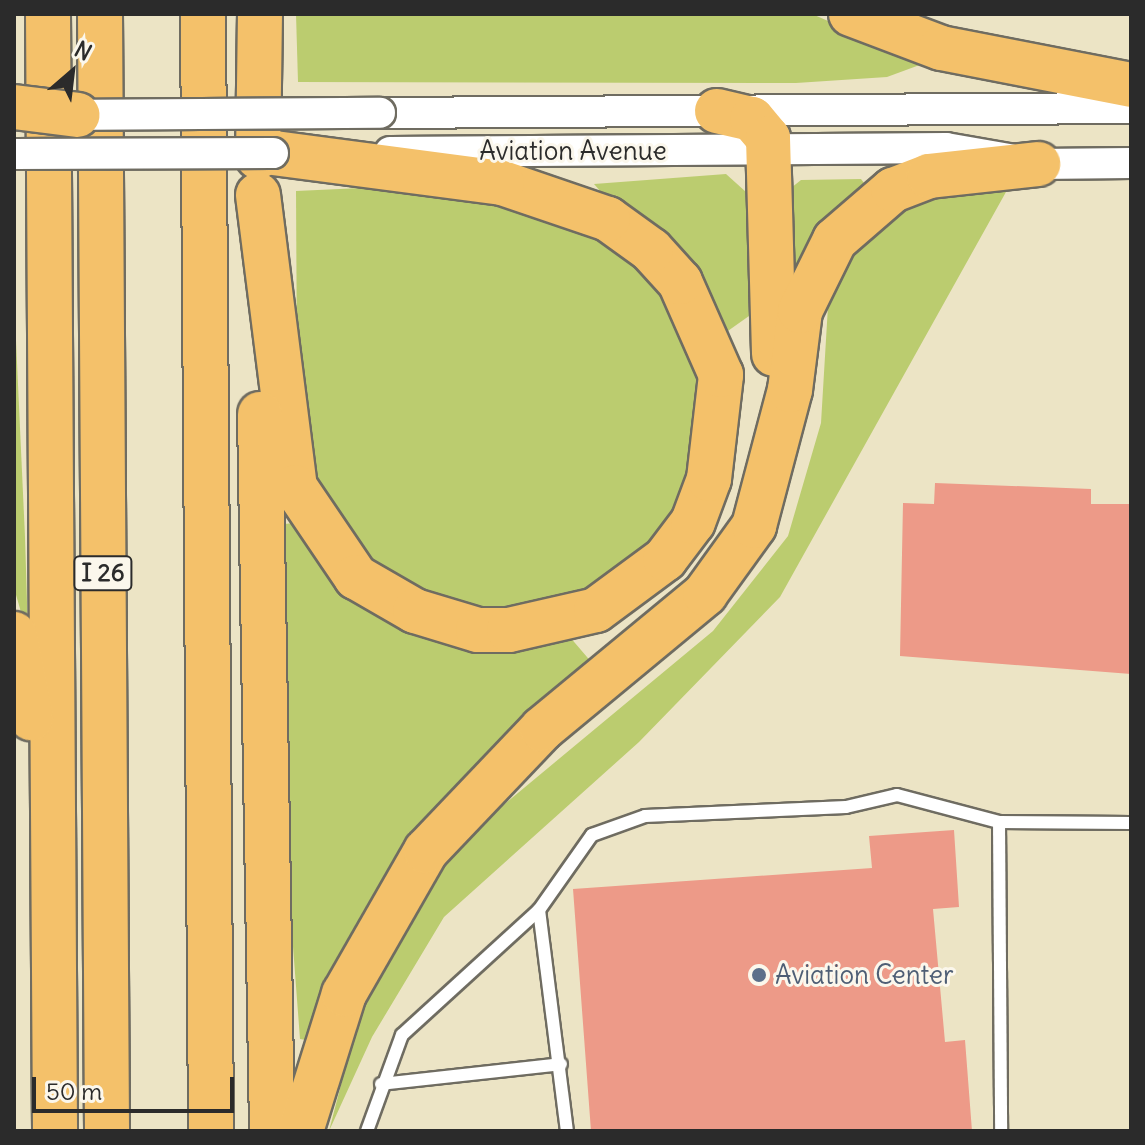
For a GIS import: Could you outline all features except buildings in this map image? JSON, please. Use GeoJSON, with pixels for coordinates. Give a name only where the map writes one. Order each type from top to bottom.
{"type":"FeatureCollection","features":[{"type":"Feature","properties":{"kind":"highway"},"geometry":{"type":"LineString","coordinates":[[45,14],[48,75],[55,1131]]}},
{"type":"Feature","properties":{"kind":"highway","name":"I 26"},"geometry":{"type":"LineString","coordinates":[[100,14],[107,1131]]}},
{"type":"Feature","properties":{"kind":"highway"},"geometry":{"type":"LineString","coordinates":[[203,14],[211,1131]]}},
{"type":"Feature","properties":{"kind":"highway"},"geometry":{"type":"LineString","coordinates":[[260,14],[258,195],[272,1131]]}},
{"type":"Feature","properties":{"kind":"highway"},"geometry":{"type":"LineString","coordinates":[[851,14],[941,48],[1131,85]]}},
{"type":"Feature","properties":{"kind":"highway"},"geometry":{"type":"LineString","coordinates":[[14,107],[78,115]]}},
{"type":"Feature","properties":{"kind":"highway"},"geometry":{"type":"LineString","coordinates":[[717,111],[752,119],[770,150],[777,437]]}},
{"type":"Feature","properties":{"kind":"highway"},"geometry":{"type":"LineString","coordinates":[[258,195],[286,447],[295,487],[327,542],[356,577],[388,598],[478,630],[557,623],[596,610],[665,559],[693,522],[709,479],[721,375],[703,324],[680,282],[608,219],[502,183],[379,160],[273,153]]}},
{"type":"Feature","properties":{"kind":"highway"},"geometry":{"type":"LineString","coordinates":[[301,1131],[339,1005],[398,891],[509,760],[705,594],[754,526],[777,437],[800,311],[835,240],[893,190],[929,176],[1038,164]]}},
{"type":"Feature","properties":{"kind":"highway"},"geometry":{"type":"LineString","coordinates":[[14,634],[32,727],[53,934]]}},
{"type":"Feature","properties":{"kind":"street","name":"Aviation Avenue"},"geometry":{"type":"LineString","coordinates":[[14,116],[1131,108]]}},
{"type":"Feature","properties":{"kind":"street","name":"Aviation Avenue"},"geometry":{"type":"LineString","coordinates":[[379,160],[946,148],[1038,164],[1131,163]]}},
{"type":"Feature","properties":{"kind":"street"},"geometry":{"type":"LineString","coordinates":[[14,154],[273,153]]}},
{"type":"Feature","properties":{"kind":"lane"},"geometry":{"type":"LineString","coordinates":[[367,1131],[381,1084],[402,1035],[539,910],[592,835],[645,816],[846,807],[897,795],[999,822],[1131,823]]}},
{"type":"Feature","properties":{"kind":"lane"},"geometry":{"type":"LineString","coordinates":[[999,822],[1001,1131]]}},
{"type":"Feature","properties":{"kind":"lane"},"geometry":{"type":"LineString","coordinates":[[539,910],[561,1064],[567,1131]]}},
{"type":"Feature","properties":{"kind":"lane"},"geometry":{"type":"LineString","coordinates":[[381,1084],[561,1064]]}},
{"type":"Feature","properties":{"kind":"green space"},"geometry":{"type":"Polygon","coordinates":[[[296,14],[812,14],[925,63],[887,77],[796,83],[298,82],[296,14]]]}},
{"type":"Feature","properties":{"kind":"green space"},"geometry":{"type":"Polygon","coordinates":[[[726,174],[746,192],[749,316],[725,333],[594,184],[726,174]]]}},
{"type":"Feature","properties":{"kind":"green space"},"geometry":{"type":"Polygon","coordinates":[[[861,179],[867,187],[792,279],[791,188],[801,180],[861,179]]]}},
{"type":"Feature","properties":{"kind":"green space"},"geometry":{"type":"Polygon","coordinates":[[[1011,183],[780,597],[639,742],[444,917],[372,1037],[329,1131],[362,1004],[420,893],[495,812],[713,631],[788,536],[821,423],[828,306],[841,264],[925,191],[1011,183]]]}},
{"type":"Feature","properties":{"kind":"green space"},"geometry":{"type":"Polygon","coordinates":[[[383,187],[481,199],[566,224],[624,255],[671,305],[697,367],[703,417],[690,477],[660,532],[611,576],[557,604],[480,609],[408,586],[362,551],[325,498],[305,444],[297,366],[296,191],[383,187]]]}},
{"type":"Feature","properties":{"kind":"green space"},"geometry":{"type":"Polygon","coordinates":[[[14,297],[25,537],[28,636],[14,588],[14,297]]]}},
{"type":"Feature","properties":{"kind":"green space"},"geometry":{"type":"Polygon","coordinates":[[[295,523],[338,585],[569,636],[593,664],[490,751],[430,817],[358,924],[306,1040],[300,1039],[290,907],[284,524],[295,523]]]}},
{"type":"Feature","properties":{"kind":"place","name":"Aviation Center"},"geometry":{"type":"Point","coordinates":[759,975]}}]}
